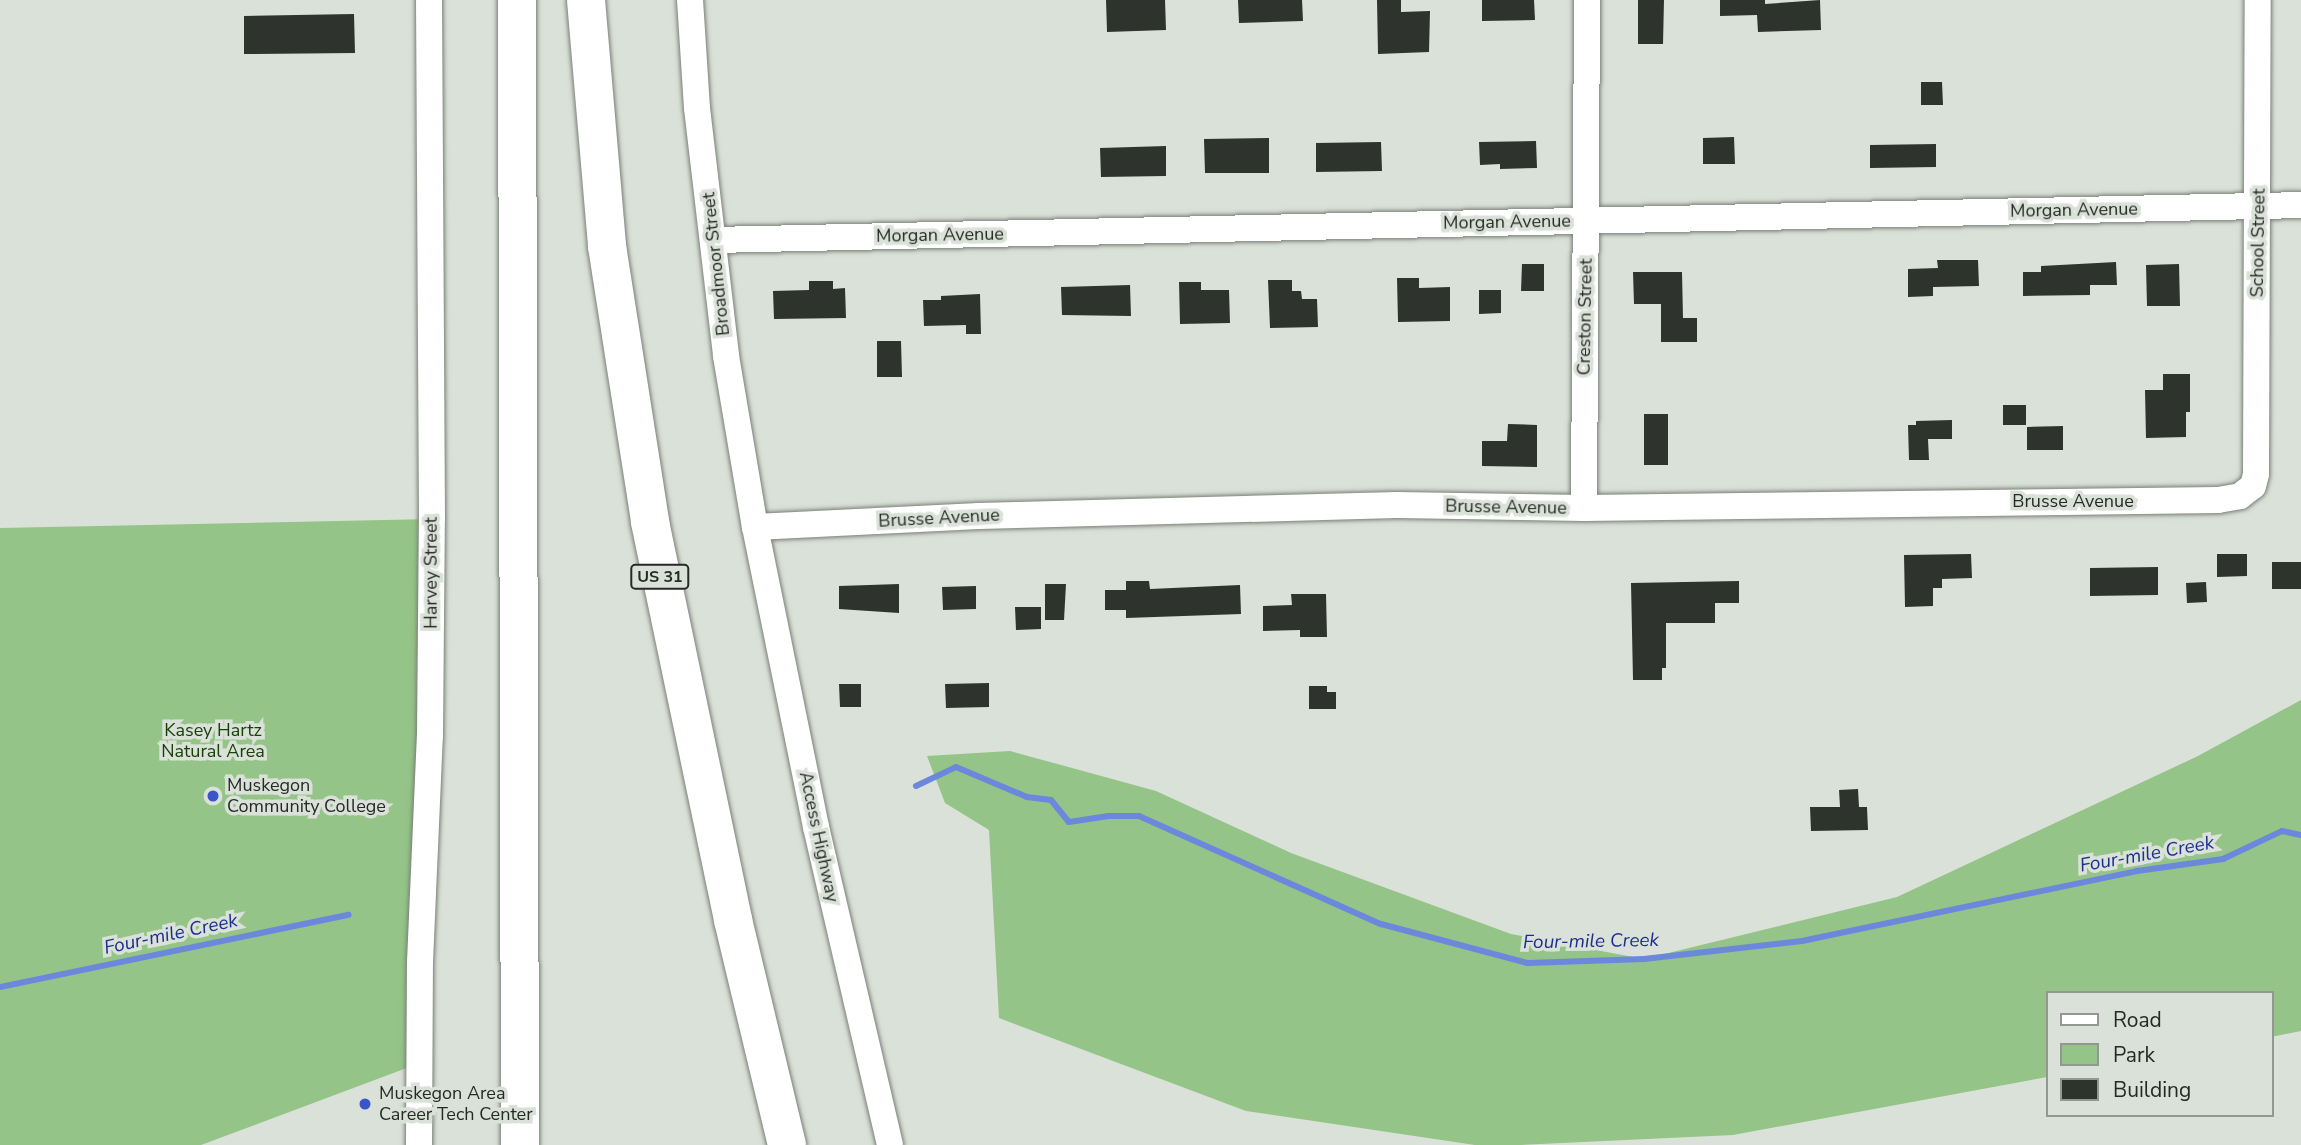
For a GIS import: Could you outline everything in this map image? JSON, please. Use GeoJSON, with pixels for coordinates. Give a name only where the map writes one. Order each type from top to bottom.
{"type":"FeatureCollection","features":[{"type":"Feature","properties":{"kind":"highway"},"geometry":{"type":"LineString","coordinates":[[517,0],[520,1145]]}},
{"type":"Feature","properties":{"kind":"highway","name":"US 31"},"geometry":{"type":"LineString","coordinates":[[586,0],[607,246],[652,532],[733,920],[787,1145]]}},
{"type":"Feature","properties":{"kind":"street","name":"Harvey Street"},"geometry":{"type":"LineString","coordinates":[[419,1145],[420,961],[430,736],[432,519],[429,0]]}},
{"type":"Feature","properties":{"kind":"street","name":"Broadmoor Street"},"geometry":{"type":"LineString","coordinates":[[690,0],[697,108],[726,356],[755,527]]}},
{"type":"Feature","properties":{"kind":"street","name":"Creston Street"},"geometry":{"type":"LineString","coordinates":[[1584,508],[1587,0]]}},
{"type":"Feature","properties":{"kind":"street","name":"School Street"},"geometry":{"type":"LineString","coordinates":[[2253,486],[2256,474],[2259,206],[2258,0]]}},
{"type":"Feature","properties":{"kind":"street","name":"Morgan Avenue"},"geometry":{"type":"LineString","coordinates":[[713,240],[2301,205]]}},
{"type":"Feature","properties":{"kind":"street","name":"Brusse Avenue"},"geometry":{"type":"LineString","coordinates":[[755,527],[979,516],[1397,505],[1584,508],[2218,500],[2240,496],[2253,486]]}},
{"type":"Feature","properties":{"kind":"street","name":"Access Highway"},"geometry":{"type":"LineString","coordinates":[[755,527],[816,827],[890,1145]]}},
{"type":"Feature","properties":{"kind":"green space","name":"Kasey Hartz Natural Area"},"geometry":{"type":"Polygon","coordinates":[[[432,519],[420,1063],[201,1145],[0,1145],[0,528],[432,519]]]}},
{"type":"Feature","properties":{"kind":"green space"},"geometry":{"type":"Polygon","coordinates":[[[2301,700],[2301,1031],[2273,1037],[2273,991],[2046,991],[2046,1077],[1733,1135],[1475,1145],[1246,1111],[999,1018],[989,830],[945,803],[927,756],[1010,751],[1156,791],[1291,853],[1511,934],[1644,959],[1897,897],[2198,756],[2301,700]]]}},
{"type":"Feature","properties":{"kind":"building"},"geometry":{"type":"Polygon","coordinates":[[[1106,0],[1165,0],[1166,30],[1107,32],[1106,0]]]}},
{"type":"Feature","properties":{"kind":"building"},"geometry":{"type":"Polygon","coordinates":[[[1238,0],[1302,0],[1303,21],[1239,23],[1238,0]]]}},
{"type":"Feature","properties":{"kind":"building"},"geometry":{"type":"Polygon","coordinates":[[[1377,0],[1401,0],[1401,12],[1430,11],[1429,52],[1378,54],[1377,0]]]}},
{"type":"Feature","properties":{"kind":"building"},"geometry":{"type":"Polygon","coordinates":[[[1482,0],[1534,0],[1535,20],[1482,21],[1482,0]]]}},
{"type":"Feature","properties":{"kind":"building"},"geometry":{"type":"Polygon","coordinates":[[[1638,0],[1664,0],[1663,44],[1638,44],[1638,0]]]}},
{"type":"Feature","properties":{"kind":"building"},"geometry":{"type":"Polygon","coordinates":[[[1720,0],[1765,0],[1765,4],[1820,0],[1821,30],[1758,32],[1757,15],[1720,16],[1720,0]]]}},
{"type":"Feature","properties":{"kind":"building"},"geometry":{"type":"Polygon","coordinates":[[[354,14],[355,53],[244,54],[244,16],[354,14]]]}},
{"type":"Feature","properties":{"kind":"building"},"geometry":{"type":"Polygon","coordinates":[[[1921,82],[1942,82],[1943,105],[1921,105],[1921,82]]]}},
{"type":"Feature","properties":{"kind":"building"},"geometry":{"type":"Polygon","coordinates":[[[1734,137],[1735,164],[1703,164],[1703,138],[1734,137]]]}},
{"type":"Feature","properties":{"kind":"building"},"geometry":{"type":"Polygon","coordinates":[[[1269,138],[1269,173],[1205,173],[1204,139],[1269,138]]]}},
{"type":"Feature","properties":{"kind":"building"},"geometry":{"type":"Polygon","coordinates":[[[1536,141],[1537,168],[1500,169],[1500,164],[1480,165],[1479,142],[1536,141]]]}},
{"type":"Feature","properties":{"kind":"building"},"geometry":{"type":"Polygon","coordinates":[[[1381,142],[1382,171],[1316,172],[1316,143],[1381,142]]]}},
{"type":"Feature","properties":{"kind":"building"},"geometry":{"type":"Polygon","coordinates":[[[1936,144],[1936,167],[1870,168],[1870,145],[1936,144]]]}},
{"type":"Feature","properties":{"kind":"building"},"geometry":{"type":"Polygon","coordinates":[[[1166,146],[1166,176],[1101,177],[1100,148],[1166,146]]]}},
{"type":"Feature","properties":{"kind":"building"},"geometry":{"type":"Polygon","coordinates":[[[1937,260],[1978,260],[1979,286],[1933,287],[1933,296],[1908,297],[1908,269],[1938,268],[1937,260]]]}},
{"type":"Feature","properties":{"kind":"building"},"geometry":{"type":"Polygon","coordinates":[[[2116,262],[2117,285],[2090,285],[2090,295],[2023,296],[2023,272],[2041,272],[2041,266],[2116,262]]]}},
{"type":"Feature","properties":{"kind":"building"},"geometry":{"type":"Polygon","coordinates":[[[1522,264],[1544,264],[1544,291],[1521,291],[1522,264]]]}},
{"type":"Feature","properties":{"kind":"building"},"geometry":{"type":"Polygon","coordinates":[[[2179,264],[2180,306],[2147,306],[2146,265],[2179,264]]]}},
{"type":"Feature","properties":{"kind":"building"},"geometry":{"type":"Polygon","coordinates":[[[1633,272],[1682,272],[1683,318],[1697,318],[1697,342],[1661,342],[1661,304],[1634,304],[1633,272]]]}},
{"type":"Feature","properties":{"kind":"building"},"geometry":{"type":"Polygon","coordinates":[[[1397,278],[1419,278],[1419,288],[1450,287],[1450,321],[1398,322],[1397,278]]]}},
{"type":"Feature","properties":{"kind":"building"},"geometry":{"type":"Polygon","coordinates":[[[1268,280],[1292,280],[1292,291],[1301,291],[1302,299],[1317,299],[1318,327],[1270,328],[1268,280]]]}},
{"type":"Feature","properties":{"kind":"building"},"geometry":{"type":"Polygon","coordinates":[[[809,281],[833,281],[833,289],[845,288],[846,318],[774,319],[773,291],[809,290],[809,281]]]}},
{"type":"Feature","properties":{"kind":"building"},"geometry":{"type":"Polygon","coordinates":[[[1179,282],[1201,282],[1201,290],[1229,290],[1230,323],[1180,324],[1179,282]]]}},
{"type":"Feature","properties":{"kind":"building"},"geometry":{"type":"Polygon","coordinates":[[[1130,285],[1131,316],[1062,315],[1061,287],[1130,285]]]}},
{"type":"Feature","properties":{"kind":"building"},"geometry":{"type":"Polygon","coordinates":[[[1479,290],[1501,290],[1501,313],[1479,314],[1479,290]]]}},
{"type":"Feature","properties":{"kind":"building"},"geometry":{"type":"Polygon","coordinates":[[[980,294],[981,334],[966,334],[966,325],[924,326],[923,300],[980,294]]]}},
{"type":"Feature","properties":{"kind":"building"},"geometry":{"type":"Polygon","coordinates":[[[877,341],[901,341],[902,377],[877,377],[877,341]]]}},
{"type":"Feature","properties":{"kind":"building"},"geometry":{"type":"Polygon","coordinates":[[[2163,374],[2190,374],[2190,412],[2186,412],[2186,437],[2146,438],[2145,390],[2163,390],[2163,374]]]}},
{"type":"Feature","properties":{"kind":"building"},"geometry":{"type":"Polygon","coordinates":[[[2003,405],[2026,405],[2026,425],[2003,425],[2003,405]]]}},
{"type":"Feature","properties":{"kind":"building"},"geometry":{"type":"Polygon","coordinates":[[[1644,414],[1668,414],[1668,465],[1644,465],[1644,414]]]}},
{"type":"Feature","properties":{"kind":"building"},"geometry":{"type":"Polygon","coordinates":[[[1952,420],[1952,439],[1928,439],[1929,460],[1909,460],[1908,425],[1916,425],[1916,421],[1952,420]]]}},
{"type":"Feature","properties":{"kind":"building"},"geometry":{"type":"Polygon","coordinates":[[[1508,424],[1537,425],[1537,467],[1482,466],[1482,441],[1507,441],[1508,424]]]}},
{"type":"Feature","properties":{"kind":"building"},"geometry":{"type":"Polygon","coordinates":[[[2063,426],[2063,450],[2027,450],[2027,427],[2063,426]]]}},
{"type":"Feature","properties":{"kind":"building"},"geometry":{"type":"Polygon","coordinates":[[[1971,554],[1972,578],[1942,579],[1942,588],[1933,588],[1933,606],[1905,607],[1904,555],[1971,554]]]}},
{"type":"Feature","properties":{"kind":"building"},"geometry":{"type":"Polygon","coordinates":[[[2217,554],[2247,554],[2247,576],[2217,577],[2217,554]]]}},
{"type":"Feature","properties":{"kind":"building"},"geometry":{"type":"Polygon","coordinates":[[[2272,562],[2301,562],[2301,589],[2272,589],[2272,562]]]}},
{"type":"Feature","properties":{"kind":"building"},"geometry":{"type":"Polygon","coordinates":[[[2158,567],[2158,595],[2090,596],[2090,568],[2158,567]]]}},
{"type":"Feature","properties":{"kind":"building"},"geometry":{"type":"Polygon","coordinates":[[[1126,581],[1149,581],[1150,589],[1240,585],[1241,614],[1126,618],[1126,610],[1105,610],[1105,590],[1126,590],[1126,581]]]}},
{"type":"Feature","properties":{"kind":"building"},"geometry":{"type":"Polygon","coordinates":[[[1739,581],[1739,603],[1715,603],[1715,623],[1666,623],[1666,668],[1662,668],[1662,680],[1633,680],[1631,583],[1739,581]]]}},
{"type":"Feature","properties":{"kind":"building"},"geometry":{"type":"Polygon","coordinates":[[[2206,582],[2207,602],[2187,603],[2186,583],[2206,582]]]}},
{"type":"Feature","properties":{"kind":"building"},"geometry":{"type":"Polygon","coordinates":[[[899,584],[899,613],[839,609],[839,586],[899,584]]]}},
{"type":"Feature","properties":{"kind":"building"},"geometry":{"type":"Polygon","coordinates":[[[1045,584],[1066,584],[1064,620],[1045,620],[1045,584]]]}},
{"type":"Feature","properties":{"kind":"building"},"geometry":{"type":"Polygon","coordinates":[[[976,586],[976,609],[943,610],[942,587],[976,586]]]}},
{"type":"Feature","properties":{"kind":"building"},"geometry":{"type":"Polygon","coordinates":[[[1291,594],[1326,594],[1327,637],[1300,637],[1300,630],[1263,631],[1263,606],[1292,605],[1291,594]]]}},
{"type":"Feature","properties":{"kind":"building"},"geometry":{"type":"Polygon","coordinates":[[[1015,607],[1041,607],[1041,629],[1016,630],[1015,607]]]}},
{"type":"Feature","properties":{"kind":"building"},"geometry":{"type":"Polygon","coordinates":[[[989,683],[989,707],[946,708],[945,684],[989,683]]]}},
{"type":"Feature","properties":{"kind":"building"},"geometry":{"type":"Polygon","coordinates":[[[839,684],[861,684],[861,707],[840,707],[839,684]]]}},
{"type":"Feature","properties":{"kind":"building"},"geometry":{"type":"Polygon","coordinates":[[[1309,686],[1327,686],[1327,692],[1336,692],[1336,709],[1309,709],[1309,686]]]}},
{"type":"Feature","properties":{"kind":"building"},"geometry":{"type":"Polygon","coordinates":[[[1858,789],[1859,807],[1867,807],[1868,830],[1811,831],[1810,807],[1840,807],[1839,790],[1858,789]]]}},
{"type":"Feature","properties":{"kind":"waterway","name":"Four-mile Creek"},"geometry":{"type":"LineString","coordinates":[[916,786],[956,767],[1027,797],[1051,800],[1069,822],[1109,816],[1139,816],[1381,924],[1528,963],[1644,959],[1802,941],[2137,871],[2223,859],[2282,831],[2301,835]]}},
{"type":"Feature","properties":{"kind":"waterway","name":"Four-mile Creek"},"geometry":{"type":"LineString","coordinates":[[0,987],[349,915]]}},
{"type":"Feature","properties":{"kind":"place","name":"Muskegon Community College"},"geometry":{"type":"Point","coordinates":[213,796]}},
{"type":"Feature","properties":{"kind":"place","name":"Muskegon Area Career Tech Center"},"geometry":{"type":"Point","coordinates":[365,1104]}}]}
